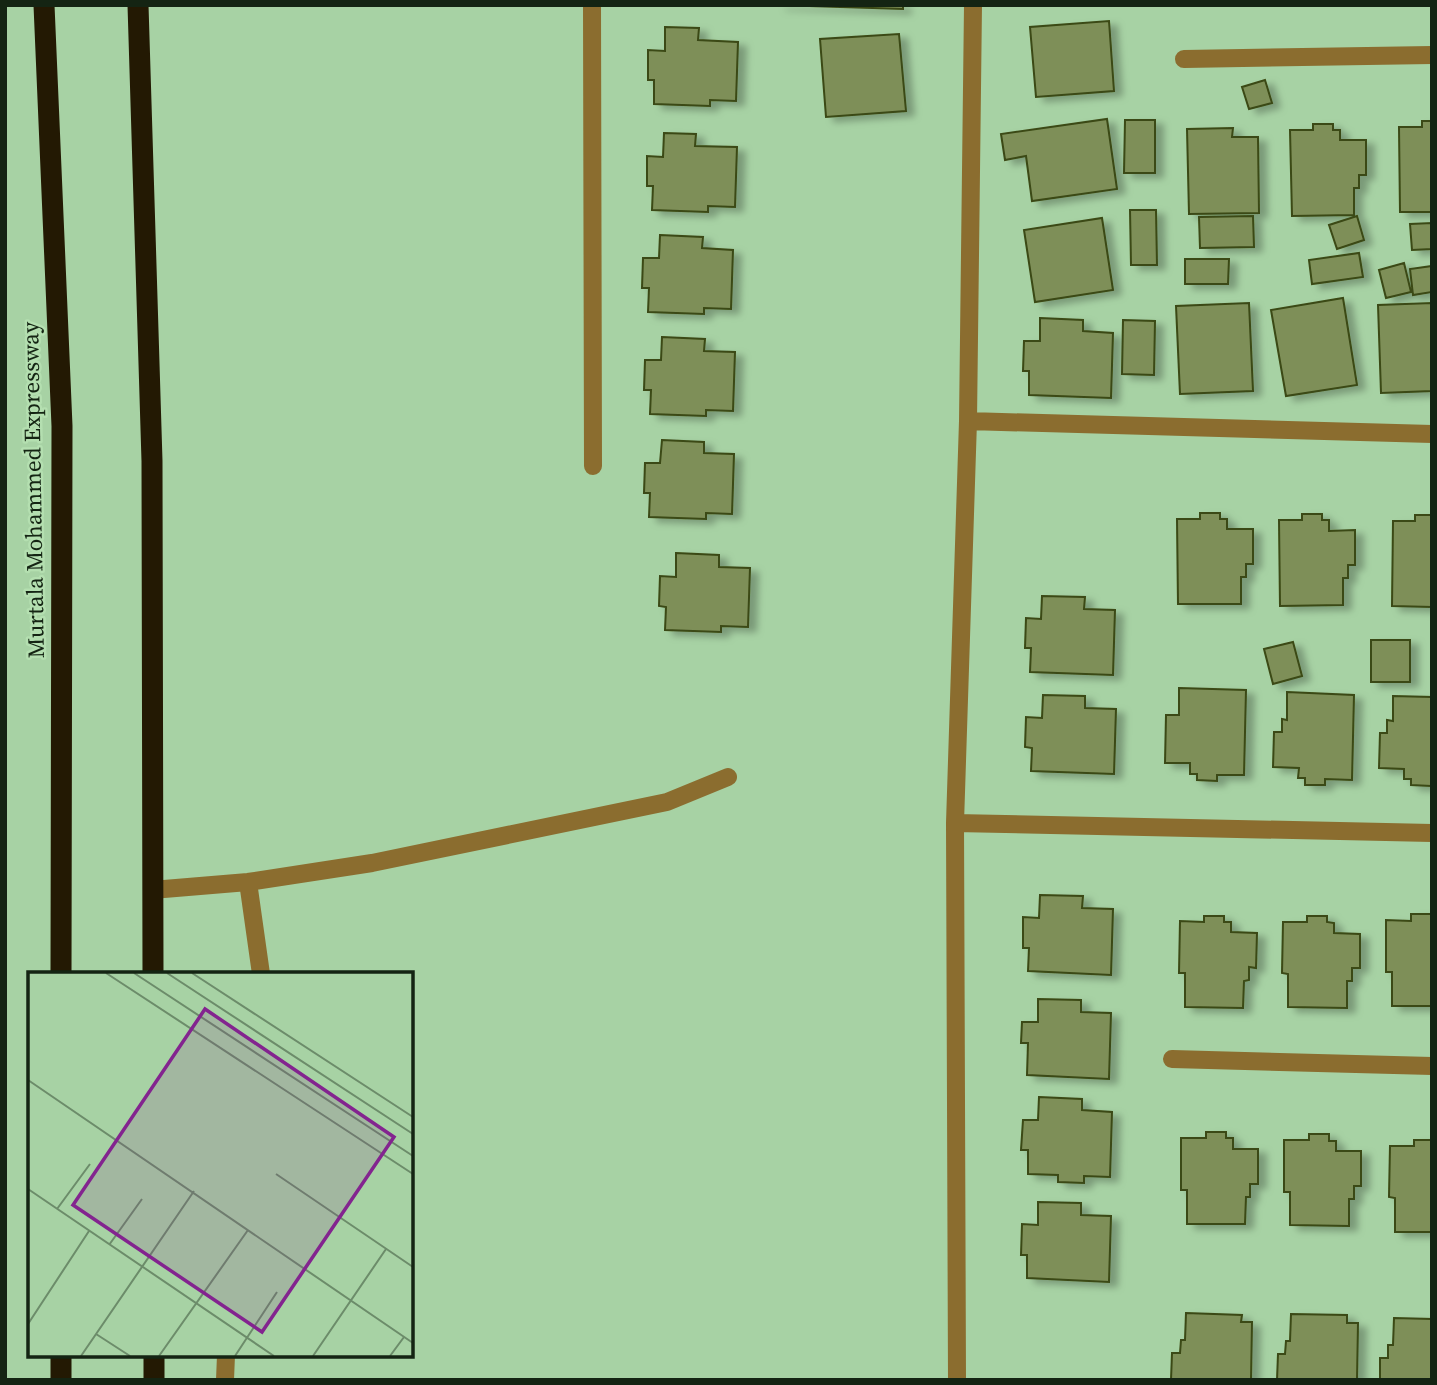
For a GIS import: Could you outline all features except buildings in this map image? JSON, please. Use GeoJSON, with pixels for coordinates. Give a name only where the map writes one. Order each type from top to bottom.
{"type":"FeatureCollection","features":[{"type":"Feature","properties":{"kind":"highway","name":"Murtala Mohammed Expressway"},"geometry":{"type":"LineString","coordinates":[[44,5],[62,426],[61,972]]}},
{"type":"Feature","properties":{"kind":"highway"},"geometry":{"type":"LineString","coordinates":[[138,5],[152,461],[153,972]]}},
{"type":"Feature","properties":{"kind":"highway"},"geometry":{"type":"LineString","coordinates":[[61,1357],[61,1380]]}},
{"type":"Feature","properties":{"kind":"highway"},"geometry":{"type":"LineString","coordinates":[[154,1357],[154,1380]]}},
{"type":"Feature","properties":{"kind":"street"},"geometry":{"type":"LineString","coordinates":[[592,5],[593,466]]}},
{"type":"Feature","properties":{"kind":"street"},"geometry":{"type":"LineString","coordinates":[[957,1380],[955,823],[968,421],[973,5]]}},
{"type":"Feature","properties":{"kind":"street"},"geometry":{"type":"LineString","coordinates":[[1184,59],[1432,55]]}},
{"type":"Feature","properties":{"kind":"street"},"geometry":{"type":"LineString","coordinates":[[968,421],[1432,434]]}},
{"type":"Feature","properties":{"kind":"street"},"geometry":{"type":"LineString","coordinates":[[152,890],[248,882],[372,863],[667,802],[728,778]]}},
{"type":"Feature","properties":{"kind":"street"},"geometry":{"type":"LineString","coordinates":[[955,823],[1432,833]]}},
{"type":"Feature","properties":{"kind":"street"},"geometry":{"type":"LineString","coordinates":[[248,882],[261,972]]}},
{"type":"Feature","properties":{"kind":"street"},"geometry":{"type":"LineString","coordinates":[[1172,1059],[1432,1066]]}},
{"type":"Feature","properties":{"kind":"street"},"geometry":{"type":"LineString","coordinates":[[225,1380],[226,1357]]}}]}
